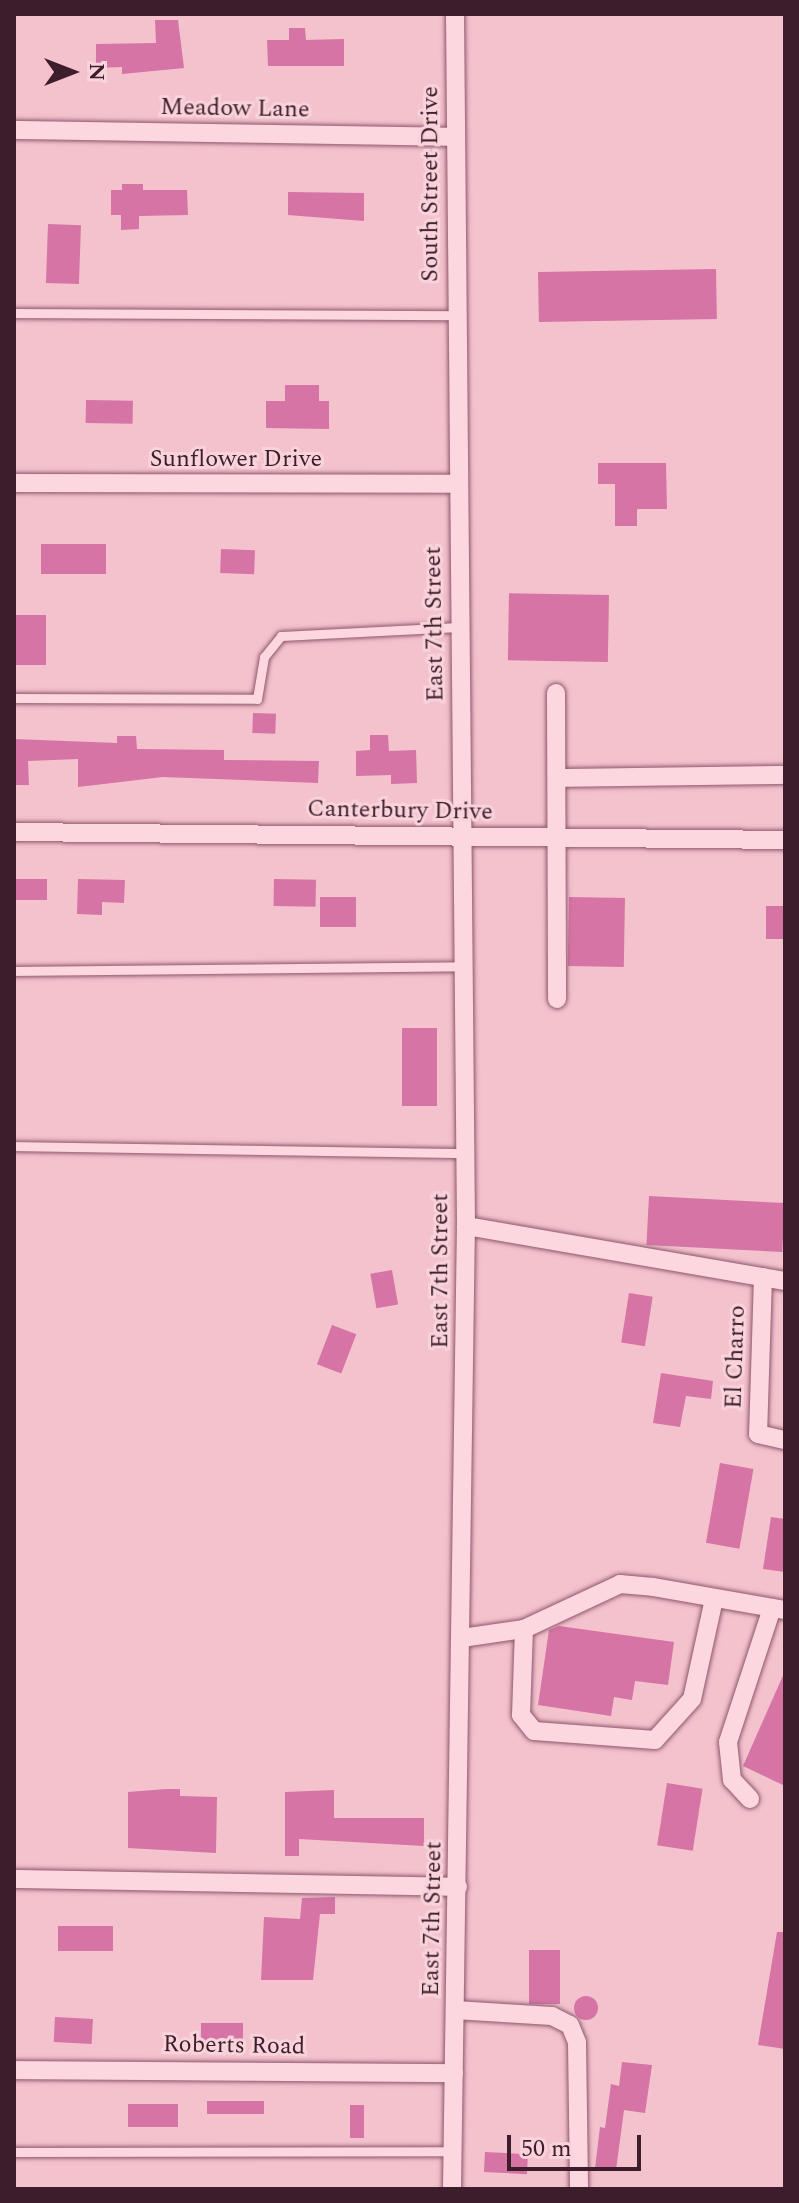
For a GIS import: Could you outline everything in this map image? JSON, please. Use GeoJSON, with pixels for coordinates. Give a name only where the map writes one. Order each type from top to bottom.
{"type":"FeatureCollection","features":[{"type":"Feature","properties":{"kind":"street","name":"South Street Drive"},"geometry":{"type":"LineString","coordinates":[[455,14],[455,354]]}},
{"type":"Feature","properties":{"kind":"street","name":"Meadow Lane"},"geometry":{"type":"LineString","coordinates":[[14,130],[455,137]]}},
{"type":"Feature","properties":{"kind":"street","name":"East 7th Street"},"geometry":{"type":"LineString","coordinates":[[452,2189],[466,1226],[455,354]]}},
{"type":"Feature","properties":{"kind":"street","name":"Sunflower Drive"},"geometry":{"type":"LineString","coordinates":[[14,483],[457,484]]}},
{"type":"Feature","properties":{"kind":"street"},"geometry":{"type":"LineString","coordinates":[[556,693],[560,837],[557,999]]}},
{"type":"Feature","properties":{"kind":"street"},"geometry":{"type":"LineString","coordinates":[[558,778],[785,775]]}},
{"type":"Feature","properties":{"kind":"street","name":"Canterbury Drive"},"geometry":{"type":"LineString","coordinates":[[14,832],[785,840]]}},
{"type":"Feature","properties":{"kind":"street"},"geometry":{"type":"LineString","coordinates":[[466,1226],[763,1277]]}},
{"type":"Feature","properties":{"kind":"street","name":"El Charro"},"geometry":{"type":"LineString","coordinates":[[785,1281],[763,1277],[758,1434],[785,1440]]}},
{"type":"Feature","properties":{"kind":"street"},"geometry":{"type":"LineString","coordinates":[[462,1638],[524,1629],[620,1584],[779,1609],[728,1742],[732,1780],[750,1799]]}},
{"type":"Feature","properties":{"kind":"street"},"geometry":{"type":"LineString","coordinates":[[524,1629],[521,1715],[534,1731],[655,1740],[692,1699],[714,1599]]}},
{"type":"Feature","properties":{"kind":"street"},"geometry":{"type":"LineString","coordinates":[[14,1879],[458,1887]]}},
{"type":"Feature","properties":{"kind":"street"},"geometry":{"type":"LineString","coordinates":[[455,2010],[552,2016],[570,2025],[577,2042],[579,2189]]}},
{"type":"Feature","properties":{"kind":"street","name":"Roberts Road"},"geometry":{"type":"LineString","coordinates":[[14,2070],[454,2073]]}},
{"type":"Feature","properties":{"kind":"lane"},"geometry":{"type":"LineString","coordinates":[[14,313],[455,315]]}},
{"type":"Feature","properties":{"kind":"lane"},"geometry":{"type":"LineString","coordinates":[[14,698],[257,699],[264,657],[281,636],[459,627]]}},
{"type":"Feature","properties":{"kind":"lane"},"geometry":{"type":"LineString","coordinates":[[14,971],[465,966]]}},
{"type":"Feature","properties":{"kind":"lane"},"geometry":{"type":"LineString","coordinates":[[14,1146],[465,1153]]}},
{"type":"Feature","properties":{"kind":"lane"},"geometry":{"type":"LineString","coordinates":[[14,2152],[452,2151]]}},
{"type":"Feature","properties":{"kind":"building"},"geometry":{"type":"Polygon","coordinates":[[[155,20],[178,20],[184,68],[122,74],[122,67],[96,68],[96,44],[156,43],[155,20]]]}},
{"type":"Feature","properties":{"kind":"building"},"geometry":{"type":"Polygon","coordinates":[[[289,28],[305,28],[306,40],[344,39],[344,66],[268,66],[267,40],[289,40],[289,28]]]}},
{"type":"Feature","properties":{"kind":"building"},"geometry":{"type":"Polygon","coordinates":[[[122,184],[143,184],[143,190],[187,190],[188,215],[139,216],[139,229],[121,230],[121,215],[111,215],[111,190],[122,190],[122,184]]]}},
{"type":"Feature","properties":{"kind":"building"},"geometry":{"type":"Polygon","coordinates":[[[288,192],[364,193],[364,221],[288,215],[288,192]]]}},
{"type":"Feature","properties":{"kind":"building"},"geometry":{"type":"Polygon","coordinates":[[[48,224],[81,225],[79,284],[46,283],[48,224]]]}},
{"type":"Feature","properties":{"kind":"building"},"geometry":{"type":"Polygon","coordinates":[[[716,269],[717,319],[539,322],[538,272],[716,269]]]}},
{"type":"Feature","properties":{"kind":"building"},"geometry":{"type":"Polygon","coordinates":[[[285,385],[319,385],[319,401],[329,401],[329,429],[266,428],[266,401],[285,401],[285,385]]]}},
{"type":"Feature","properties":{"kind":"building"},"geometry":{"type":"Polygon","coordinates":[[[86,400],[133,401],[133,424],[86,423],[86,400]]]}},
{"type":"Feature","properties":{"kind":"building"},"geometry":{"type":"Polygon","coordinates":[[[598,463],[666,463],[667,509],[637,509],[637,526],[615,526],[615,484],[598,484],[598,463]]]}},
{"type":"Feature","properties":{"kind":"building"},"geometry":{"type":"Polygon","coordinates":[[[41,544],[106,544],[106,574],[41,574],[41,544]]]}},
{"type":"Feature","properties":{"kind":"building"},"geometry":{"type":"Polygon","coordinates":[[[221,549],[255,550],[254,574],[220,573],[221,549]]]}},
{"type":"Feature","properties":{"kind":"building"},"geometry":{"type":"Polygon","coordinates":[[[509,593],[609,595],[608,662],[508,660],[509,593]]]}},
{"type":"Feature","properties":{"kind":"building"},"geometry":{"type":"Polygon","coordinates":[[[14,615],[46,615],[46,665],[14,665],[14,615]]]}},
{"type":"Feature","properties":{"kind":"building"},"geometry":{"type":"Polygon","coordinates":[[[253,713],[276,714],[275,734],[252,733],[253,713]]]}},
{"type":"Feature","properties":{"kind":"building"},"geometry":{"type":"Polygon","coordinates":[[[370,735],[388,735],[389,751],[416,750],[417,783],[391,784],[391,775],[356,776],[356,751],[370,750],[370,735]]]}},
{"type":"Feature","properties":{"kind":"building"},"geometry":{"type":"Polygon","coordinates":[[[117,736],[136,736],[137,749],[224,750],[224,760],[319,761],[318,783],[163,777],[78,787],[78,759],[28,761],[29,785],[14,785],[14,739],[117,743],[117,736]]]}},
{"type":"Feature","properties":{"kind":"building"},"geometry":{"type":"Polygon","coordinates":[[[14,879],[47,879],[47,900],[14,900],[14,879]]]}},
{"type":"Feature","properties":{"kind":"building"},"geometry":{"type":"Polygon","coordinates":[[[78,879],[125,880],[124,903],[102,902],[102,915],[77,914],[78,879]]]}},
{"type":"Feature","properties":{"kind":"building"},"geometry":{"type":"Polygon","coordinates":[[[274,879],[316,880],[316,907],[274,906],[274,879]]]}},
{"type":"Feature","properties":{"kind":"building"},"geometry":{"type":"Polygon","coordinates":[[[320,897],[356,897],[356,927],[320,927],[320,897]]]}},
{"type":"Feature","properties":{"kind":"building"},"geometry":{"type":"Polygon","coordinates":[[[569,897],[625,898],[624,967],[568,966],[569,897]]]}},
{"type":"Feature","properties":{"kind":"building"},"geometry":{"type":"Polygon","coordinates":[[[766,906],[785,906],[785,939],[766,939],[766,906]]]}},
{"type":"Feature","properties":{"kind":"building"},"geometry":{"type":"Polygon","coordinates":[[[402,1028],[437,1028],[437,1106],[402,1106],[402,1028]]]}},
{"type":"Feature","properties":{"kind":"building"},"geometry":{"type":"Polygon","coordinates":[[[649,1196],[785,1203],[782,1252],[646,1245],[649,1196]]]}},
{"type":"Feature","properties":{"kind":"building"},"geometry":{"type":"Polygon","coordinates":[[[392,1270],[398,1304],[376,1308],[370,1274],[392,1270]]]}},
{"type":"Feature","properties":{"kind":"building"},"geometry":{"type":"Polygon","coordinates":[[[629,1293],[653,1297],[645,1346],[621,1342],[629,1293]]]}},
{"type":"Feature","properties":{"kind":"building"},"geometry":{"type":"Polygon","coordinates":[[[332,1325],[356,1334],[341,1374],[317,1364],[332,1325]]]}},
{"type":"Feature","properties":{"kind":"building"},"geometry":{"type":"Polygon","coordinates":[[[661,1373],[713,1381],[711,1399],[686,1396],[680,1427],[653,1423],[661,1373]]]}},
{"type":"Feature","properties":{"kind":"building"},"geometry":{"type":"Polygon","coordinates":[[[720,1463],[753,1469],[739,1549],[706,1543],[720,1463]]]}},
{"type":"Feature","properties":{"kind":"building"},"geometry":{"type":"Polygon","coordinates":[[[771,1517],[785,1519],[785,1572],[763,1569],[771,1517]]]}},
{"type":"Feature","properties":{"kind":"building"},"geometry":{"type":"Polygon","coordinates":[[[559,1626],[674,1642],[668,1685],[635,1681],[632,1700],[614,1697],[611,1716],[538,1705],[549,1630],[559,1626]]]}},
{"type":"Feature","properties":{"kind":"building"},"geometry":{"type":"Polygon","coordinates":[[[785,1671],[785,1786],[743,1766],[785,1671]]]}},
{"type":"Feature","properties":{"kind":"building"},"geometry":{"type":"Polygon","coordinates":[[[667,1783],[703,1789],[693,1851],[657,1845],[667,1783]]]}},
{"type":"Feature","properties":{"kind":"building"},"geometry":{"type":"Polygon","coordinates":[[[180,1789],[180,1796],[217,1797],[216,1853],[128,1848],[128,1792],[180,1789]]]}},
{"type":"Feature","properties":{"kind":"building"},"geometry":{"type":"Polygon","coordinates":[[[334,1790],[334,1818],[424,1818],[424,1846],[299,1839],[299,1856],[285,1856],[285,1792],[334,1790]]]}},
{"type":"Feature","properties":{"kind":"building"},"geometry":{"type":"Polygon","coordinates":[[[335,1897],[335,1914],[320,1914],[313,1980],[261,1980],[264,1917],[300,1919],[302,1898],[335,1897]]]}},
{"type":"Feature","properties":{"kind":"building"},"geometry":{"type":"Polygon","coordinates":[[[58,1926],[113,1926],[113,1951],[58,1951],[58,1926]]]}},
{"type":"Feature","properties":{"kind":"building"},"geometry":{"type":"Polygon","coordinates":[[[777,1932],[785,1932],[785,2049],[758,2045],[777,1932]]]}},
{"type":"Feature","properties":{"kind":"building"},"geometry":{"type":"Polygon","coordinates":[[[529,1950],[560,1950],[560,2004],[529,2004],[529,1950]]]}},
{"type":"Feature","properties":{"kind":"building"},"geometry":{"type":"Polygon","coordinates":[[[586,1996],[597,2003],[598,2008],[591,2019],[586,2020],[575,2013],[574,2008],[581,1997],[586,1996]]]}},
{"type":"Feature","properties":{"kind":"building"},"geometry":{"type":"Polygon","coordinates":[[[55,2017],[93,2019],[92,2044],[54,2042],[55,2017]]]}},
{"type":"Feature","properties":{"kind":"building"},"geometry":{"type":"Polygon","coordinates":[[[201,2023],[243,2023],[243,2045],[201,2045],[201,2023]]]}},
{"type":"Feature","properties":{"kind":"building"},"geometry":{"type":"Polygon","coordinates":[[[622,2062],[652,2065],[645,2113],[624,2110],[616,2170],[595,2168],[600,2127],[605,2128],[611,2084],[619,2086],[622,2062]]]}},
{"type":"Feature","properties":{"kind":"building"},"geometry":{"type":"Polygon","coordinates":[[[207,2101],[264,2101],[264,2114],[207,2114],[207,2101]]]}},
{"type":"Feature","properties":{"kind":"building"},"geometry":{"type":"Polygon","coordinates":[[[128,2104],[178,2104],[178,2127],[128,2127],[128,2104]]]}},
{"type":"Feature","properties":{"kind":"building"},"geometry":{"type":"Polygon","coordinates":[[[350,2105],[364,2105],[364,2138],[350,2138],[350,2105]]]}},
{"type":"Feature","properties":{"kind":"building"},"geometry":{"type":"Polygon","coordinates":[[[485,2152],[528,2154],[527,2174],[484,2172],[485,2152]]]}}]}
